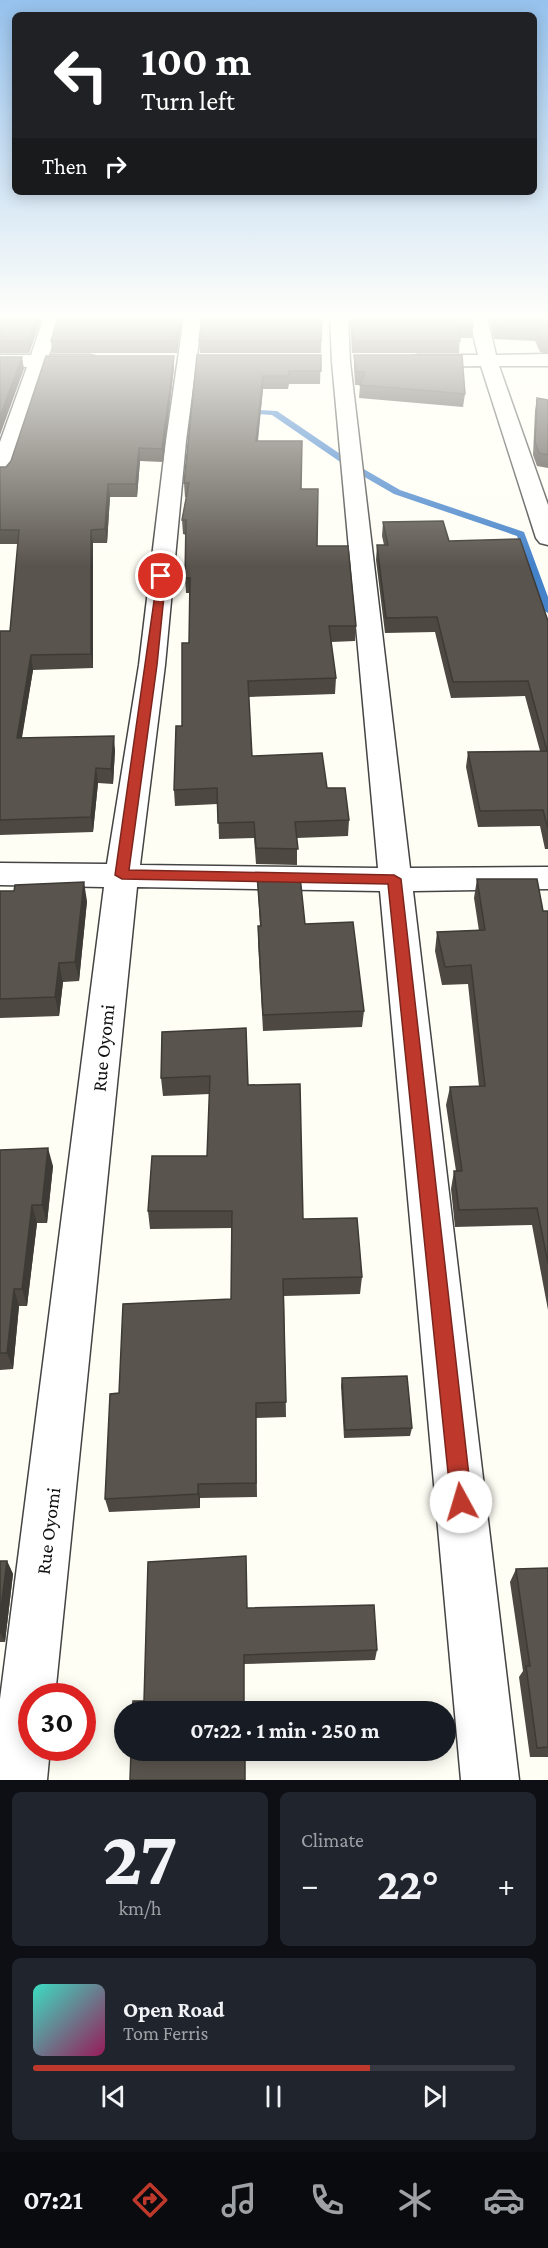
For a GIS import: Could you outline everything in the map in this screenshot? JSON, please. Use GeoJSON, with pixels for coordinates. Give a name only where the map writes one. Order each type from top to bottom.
{"type":"FeatureCollection","features":[{"type":"Feature","properties":{"kind":"street"},"geometry":{"type":"LineString","coordinates":[[0,473],[23,400]]}},
{"type":"Feature","properties":{"kind":"street","name":"Rue Oyomi"},"geometry":{"type":"LineString","coordinates":[[18,1780],[83,1237],[122,875],[152,665],[182,400]]}},
{"type":"Feature","properties":{"kind":"street"},"geometry":{"type":"LineString","coordinates":[[345,400],[490,1780]]}},
{"type":"Feature","properties":{"kind":"street"},"geometry":{"type":"LineString","coordinates":[[502,400],[548,538]]}},
{"type":"Feature","properties":{"kind":"street"},"geometry":{"type":"LineString","coordinates":[[0,874],[394,879],[548,878]]}},
{"type":"Feature","properties":{"kind":"building"},"geometry":{"type":"Polygon","coordinates":[[[0,400],[6,400],[0,417],[0,400]]]}},
{"type":"Feature","properties":{"kind":"building"},"geometry":{"type":"Polygon","coordinates":[[[31,400],[168,400],[162,449],[139,448],[136,484],[108,484],[105,529],[91,530],[91,654],[31,655],[17,738],[114,736],[111,769],[96,768],[91,817],[0,820],[0,631],[10,631],[19,530],[0,530],[0,467],[6,467],[11,461],[31,400]]]}},
{"type":"Feature","properties":{"kind":"building"},"geometry":{"type":"Polygon","coordinates":[[[192,400],[260,400],[256,441],[302,441],[301,489],[318,489],[317,546],[348,546],[356,626],[329,626],[336,678],[248,681],[252,756],[322,753],[327,788],[345,788],[349,820],[295,822],[298,849],[256,848],[254,822],[218,823],[217,788],[174,790],[176,726],[182,726],[182,643],[189,643],[190,578],[185,578],[186,520],[182,520],[189,483],[184,483],[192,400]]]}},
{"type":"Feature","properties":{"kind":"building"},"geometry":{"type":"Polygon","coordinates":[[[537,400],[548,400],[548,455],[539,453],[535,442],[537,400]]]}},
{"type":"Feature","properties":{"kind":"building"},"geometry":{"type":"Polygon","coordinates":[[[443,521],[449,541],[520,539],[548,621],[548,829],[543,810],[480,811],[468,752],[547,751],[528,681],[453,682],[437,617],[386,618],[377,545],[388,545],[383,522],[443,521]]]}},
{"type":"Feature","properties":{"kind":"building"},"geometry":{"type":"Polygon","coordinates":[[[257,875],[300,876],[305,924],[353,922],[364,1011],[263,1015],[258,926],[261,926],[257,875]]]}},
{"type":"Feature","properties":{"kind":"building"},"geometry":{"type":"Polygon","coordinates":[[[477,879],[537,879],[543,911],[548,911],[548,1263],[537,1208],[459,1210],[454,1171],[462,1171],[450,1087],[485,1086],[471,965],[445,967],[437,932],[485,930],[477,879]]]}},
{"type":"Feature","properties":{"kind":"building"},"geometry":{"type":"Polygon","coordinates":[[[84,882],[75,962],[59,963],[55,997],[0,999],[0,891],[14,891],[15,885],[84,882]]]}},
{"type":"Feature","properties":{"kind":"building"},"geometry":{"type":"Polygon","coordinates":[[[246,1028],[248,1085],[300,1084],[303,1219],[357,1218],[362,1277],[283,1279],[286,1402],[256,1403],[256,1483],[198,1484],[198,1494],[105,1499],[110,1394],[119,1393],[123,1304],[231,1299],[232,1211],[148,1211],[152,1156],[207,1156],[210,1076],[161,1078],[162,1032],[246,1028]]]}},
{"type":"Feature","properties":{"kind":"building"},"geometry":{"type":"Polygon","coordinates":[[[48,1148],[42,1205],[32,1205],[22,1289],[14,1289],[7,1353],[0,1353],[0,1150],[48,1148]]]}},
{"type":"Feature","properties":{"kind":"building"},"geometry":{"type":"Polygon","coordinates":[[[407,1376],[412,1428],[345,1430],[342,1378],[407,1376]]]}},
{"type":"Feature","properties":{"kind":"building"},"geometry":{"type":"Polygon","coordinates":[[[246,1556],[247,1608],[374,1605],[377,1650],[244,1655],[244,1701],[144,1701],[148,1562],[246,1556]]]}},
{"type":"Feature","properties":{"kind":"building"},"geometry":{"type":"Polygon","coordinates":[[[0,1561],[7,1561],[0,1615],[0,1561]]]}},
{"type":"Feature","properties":{"kind":"building"},"geometry":{"type":"Polygon","coordinates":[[[548,1568],[548,1747],[537,1748],[526,1666],[530,1666],[516,1569],[548,1568]]]}},
{"type":"Feature","properties":{"kind":"building"},"geometry":{"type":"Polygon","coordinates":[[[131,1761],[245,1761],[245,1780],[130,1780],[131,1761]]]}},
{"type":"Feature","properties":{"kind":"waterway"},"geometry":{"type":"LineString","coordinates":[[245,411],[274,413],[352,466],[397,492],[521,534],[548,610]]}},
{"type":"Feature","properties":{"kind":"route"},"geometry":{"type":"LineString","coordinates":[[161,576],[152,665],[122,875],[394,879],[461,1502]]}}]}
